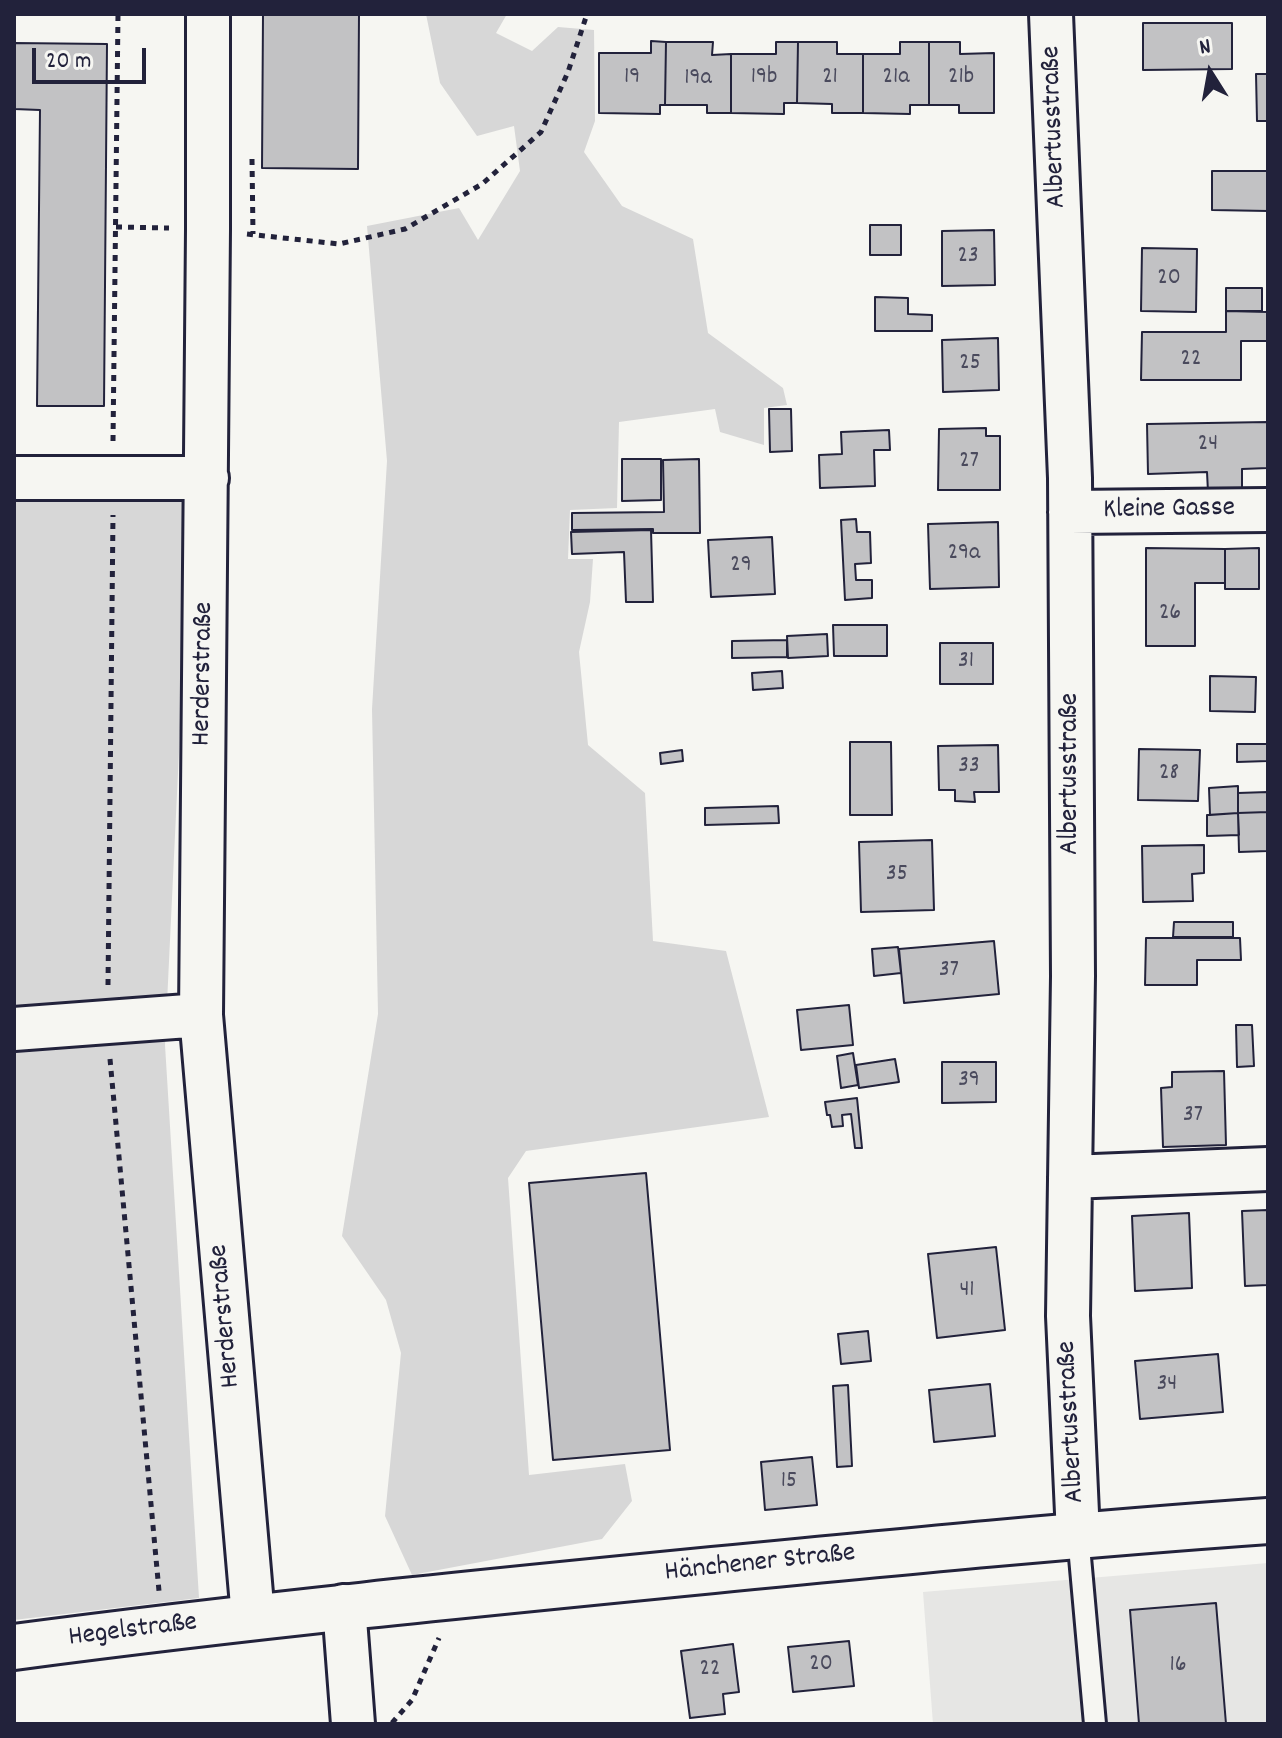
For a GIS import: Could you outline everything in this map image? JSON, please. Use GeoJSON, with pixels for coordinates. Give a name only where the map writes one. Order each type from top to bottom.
{"type":"FeatureCollection","features":[{"type":"Feature","properties":{"kind":"street","name":"Herderstraße"},"geometry":{"type":"LineString","coordinates":[[208,14],[201,1015],[253,1617]]}},
{"type":"Feature","properties":{"kind":"street","name":"Albertusstraße"},"geometry":{"type":"LineString","coordinates":[[1051,14],[1070,512],[1073,976],[1068,1316],[1078,1535]]}},
{"type":"Feature","properties":{"kind":"street"},"geometry":{"type":"LineString","coordinates":[[14,478],[207,478]]}},
{"type":"Feature","properties":{"kind":"street","name":"Kleine Gasse"},"geometry":{"type":"LineString","coordinates":[[1070,512],[1268,510]]}},
{"type":"Feature","properties":{"kind":"street"},"geometry":{"type":"LineString","coordinates":[[14,1029],[201,1015]]}},
{"type":"Feature","properties":{"kind":"street"},"geometry":{"type":"LineString","coordinates":[[1070,1177],[1268,1169]]}},
{"type":"Feature","properties":{"kind":"street","name":"Hänchener Straße"},"geometry":{"type":"LineString","coordinates":[[253,1617],[1078,1535],[1268,1521]]}},
{"type":"Feature","properties":{"kind":"street"},"geometry":{"type":"LineString","coordinates":[[344,1606],[353,1724]]}},
{"type":"Feature","properties":{"kind":"street","name":"Hegelstraße"},"geometry":{"type":"LineString","coordinates":[[14,1647],[253,1617]]}},
{"type":"Feature","properties":{"kind":"lane"},"geometry":{"type":"LineString","coordinates":[[1078,1535],[1095,1724]]}},
{"type":"Feature","properties":{"kind":"path"},"geometry":{"type":"LineString","coordinates":[[118,14],[107,1023],[162,1627]]}},
{"type":"Feature","properties":{"kind":"path"},"geometry":{"type":"LineString","coordinates":[[116,227],[208,229],[339,244],[405,229],[482,184],[541,132],[568,72],[587,14]]}},
{"type":"Feature","properties":{"kind":"path"},"geometry":{"type":"LineString","coordinates":[[392,1724],[412,1700],[457,1595]]}},
{"type":"Feature","properties":{"kind":"shaded area"},"geometry":{"type":"Polygon","coordinates":[[[426,14],[507,14],[496,33],[532,51],[558,27],[594,30],[595,121],[584,152],[622,206],[693,239],[708,333],[783,388],[787,405],[764,408],[764,445],[720,432],[715,409],[619,422],[617,508],[570,510],[568,559],[593,559],[590,602],[579,652],[588,745],[645,793],[653,941],[726,951],[769,1117],[526,1151],[508,1178],[529,1475],[625,1464],[632,1501],[602,1539],[412,1575],[385,1516],[401,1353],[386,1300],[342,1236],[378,1014],[372,709],[387,461],[367,226],[459,208],[478,240],[520,171],[514,126],[477,136],[440,83],[426,14]]]}},
{"type":"Feature","properties":{"kind":"shaded area"},"geometry":{"type":"Polygon","coordinates":[[[14,458],[193,458],[165,1045],[199,1598],[14,1620],[14,458]]]}},
{"type":"Feature","properties":{"kind":"shaded area"},"geometry":{"type":"Polygon","coordinates":[[[1268,1563],[1268,1724],[933,1724],[923,1592],[1268,1563]]]}},
{"type":"Feature","properties":{"kind":"building"},"geometry":{"type":"Polygon","coordinates":[[[263,14],[359,14],[358,169],[262,168],[263,14]]]}},
{"type":"Feature","properties":{"kind":"building"},"geometry":{"type":"Polygon","coordinates":[[[1143,23],[1232,23],[1232,69],[1143,70],[1143,23]]]}},
{"type":"Feature","properties":{"kind":"building"},"geometry":{"type":"Polygon","coordinates":[[[651,41],[666,42],[665,105],[660,105],[660,114],[599,113],[599,53],[651,53],[651,41]]]}},
{"type":"Feature","properties":{"kind":"building"},"geometry":{"type":"Polygon","coordinates":[[[666,42],[713,42],[712,55],[731,54],[731,113],[707,113],[707,105],[665,105],[666,42]]]}},
{"type":"Feature","properties":{"kind":"building"},"geometry":{"type":"Polygon","coordinates":[[[776,42],[798,42],[797,103],[784,103],[784,114],[731,113],[731,54],[776,54],[776,42]]]}},
{"type":"Feature","properties":{"kind":"building"},"geometry":{"type":"Polygon","coordinates":[[[798,42],[837,42],[837,54],[863,54],[863,113],[832,113],[832,104],[797,103],[798,42]]]}},
{"type":"Feature","properties":{"kind":"building"},"geometry":{"type":"Polygon","coordinates":[[[900,42],[929,42],[929,105],[910,105],[910,114],[863,113],[863,54],[900,54],[900,42]]]}},
{"type":"Feature","properties":{"kind":"building"},"geometry":{"type":"Polygon","coordinates":[[[929,42],[960,42],[960,54],[994,53],[994,113],[959,113],[959,105],[929,105],[929,42]]]}},
{"type":"Feature","properties":{"kind":"building"},"geometry":{"type":"Polygon","coordinates":[[[14,43],[107,44],[104,406],[37,406],[40,110],[14,109],[14,43]]]}},
{"type":"Feature","properties":{"kind":"building"},"geometry":{"type":"Polygon","coordinates":[[[1256,74],[1268,74],[1268,121],[1257,121],[1256,74]]]}},
{"type":"Feature","properties":{"kind":"building"},"geometry":{"type":"Polygon","coordinates":[[[1212,171],[1268,171],[1268,211],[1212,210],[1212,171]]]}},
{"type":"Feature","properties":{"kind":"building"},"geometry":{"type":"Polygon","coordinates":[[[870,225],[901,225],[901,255],[870,255],[870,225]]]}},
{"type":"Feature","properties":{"kind":"building"},"geometry":{"type":"Polygon","coordinates":[[[994,230],[995,285],[942,286],[942,231],[994,230]]]}},
{"type":"Feature","properties":{"kind":"building"},"geometry":{"type":"Polygon","coordinates":[[[1142,248],[1197,249],[1196,312],[1141,311],[1142,248]]]}},
{"type":"Feature","properties":{"kind":"building"},"geometry":{"type":"Polygon","coordinates":[[[1226,288],[1262,288],[1262,311],[1226,311],[1226,288]]]}},
{"type":"Feature","properties":{"kind":"building"},"geometry":{"type":"Polygon","coordinates":[[[875,297],[908,298],[908,314],[932,315],[932,331],[875,331],[875,297]]]}},
{"type":"Feature","properties":{"kind":"building"},"geometry":{"type":"Polygon","coordinates":[[[1226,311],[1268,312],[1268,341],[1241,341],[1241,380],[1141,380],[1142,332],[1226,332],[1226,311]]]}},
{"type":"Feature","properties":{"kind":"building"},"geometry":{"type":"Polygon","coordinates":[[[998,338],[999,390],[943,392],[942,340],[998,338]]]}},
{"type":"Feature","properties":{"kind":"building"},"geometry":{"type":"Polygon","coordinates":[[[769,409],[791,409],[792,451],[770,452],[769,409]]]}},
{"type":"Feature","properties":{"kind":"building"},"geometry":{"type":"Polygon","coordinates":[[[1268,422],[1268,468],[1242,469],[1242,492],[1208,492],[1207,472],[1148,474],[1147,424],[1268,422]]]}},
{"type":"Feature","properties":{"kind":"building"},"geometry":{"type":"Polygon","coordinates":[[[986,428],[986,436],[1000,436],[1000,490],[938,490],[939,429],[986,428]]]}},
{"type":"Feature","properties":{"kind":"building"},"geometry":{"type":"Polygon","coordinates":[[[889,430],[890,450],[874,450],[875,486],[820,488],[819,455],[842,454],[841,432],[889,430]]]}},
{"type":"Feature","properties":{"kind":"building"},"geometry":{"type":"Polygon","coordinates":[[[622,459],[661,459],[661,500],[622,501],[622,459]]]}},
{"type":"Feature","properties":{"kind":"building"},"geometry":{"type":"Polygon","coordinates":[[[699,459],[700,533],[653,533],[653,529],[572,530],[572,513],[664,512],[663,460],[699,459]]]}},
{"type":"Feature","properties":{"kind":"building"},"geometry":{"type":"Polygon","coordinates":[[[856,519],[857,532],[870,532],[871,563],[855,564],[856,580],[872,580],[872,598],[845,600],[841,520],[856,519]]]}},
{"type":"Feature","properties":{"kind":"building"},"geometry":{"type":"Polygon","coordinates":[[[998,522],[999,587],[930,589],[928,524],[998,522]]]}},
{"type":"Feature","properties":{"kind":"building"},"geometry":{"type":"Polygon","coordinates":[[[651,530],[653,602],[626,602],[624,552],[572,554],[571,532],[651,530]]]}},
{"type":"Feature","properties":{"kind":"building"},"geometry":{"type":"Polygon","coordinates":[[[772,537],[775,594],[711,597],[708,540],[772,537]]]}},
{"type":"Feature","properties":{"kind":"building"},"geometry":{"type":"Polygon","coordinates":[[[1146,548],[1225,549],[1225,583],[1195,583],[1195,646],[1146,646],[1146,548]]]}},
{"type":"Feature","properties":{"kind":"building"},"geometry":{"type":"Polygon","coordinates":[[[1259,548],[1259,589],[1225,589],[1225,549],[1259,548]]]}},
{"type":"Feature","properties":{"kind":"building"},"geometry":{"type":"Polygon","coordinates":[[[833,625],[887,625],[887,656],[834,656],[833,625]]]}},
{"type":"Feature","properties":{"kind":"building"},"geometry":{"type":"Polygon","coordinates":[[[827,634],[828,656],[788,658],[787,636],[827,634]]]}},
{"type":"Feature","properties":{"kind":"building"},"geometry":{"type":"Polygon","coordinates":[[[787,640],[787,657],[732,658],[732,641],[787,640]]]}},
{"type":"Feature","properties":{"kind":"building"},"geometry":{"type":"Polygon","coordinates":[[[940,643],[993,643],[993,684],[940,684],[940,643]]]}},
{"type":"Feature","properties":{"kind":"building"},"geometry":{"type":"Polygon","coordinates":[[[782,671],[783,688],[753,690],[752,673],[782,671]]]}},
{"type":"Feature","properties":{"kind":"building"},"geometry":{"type":"Polygon","coordinates":[[[1210,676],[1256,677],[1255,712],[1210,711],[1210,676]]]}},
{"type":"Feature","properties":{"kind":"building"},"geometry":{"type":"Polygon","coordinates":[[[850,742],[891,742],[892,815],[850,815],[850,742]]]}},
{"type":"Feature","properties":{"kind":"building"},"geometry":{"type":"Polygon","coordinates":[[[1237,744],[1268,744],[1268,761],[1237,762],[1237,744]]]}},
{"type":"Feature","properties":{"kind":"building"},"geometry":{"type":"Polygon","coordinates":[[[998,745],[999,792],[974,792],[975,802],[955,801],[955,790],[939,790],[938,746],[998,745]]]}},
{"type":"Feature","properties":{"kind":"building"},"geometry":{"type":"Polygon","coordinates":[[[1139,749],[1200,750],[1198,801],[1138,800],[1139,749]]]}},
{"type":"Feature","properties":{"kind":"building"},"geometry":{"type":"Polygon","coordinates":[[[682,750],[683,761],[661,764],[660,753],[682,750]]]}},
{"type":"Feature","properties":{"kind":"building"},"geometry":{"type":"Polygon","coordinates":[[[1238,786],[1238,813],[1210,815],[1209,788],[1238,786]]]}},
{"type":"Feature","properties":{"kind":"building"},"geometry":{"type":"Polygon","coordinates":[[[1268,792],[1268,812],[1238,813],[1238,793],[1268,792]]]}},
{"type":"Feature","properties":{"kind":"building"},"geometry":{"type":"Polygon","coordinates":[[[778,806],[779,823],[705,825],[705,808],[778,806]]]}},
{"type":"Feature","properties":{"kind":"building"},"geometry":{"type":"Polygon","coordinates":[[[1268,812],[1268,851],[1239,852],[1238,813],[1268,812]]]}},
{"type":"Feature","properties":{"kind":"building"},"geometry":{"type":"Polygon","coordinates":[[[1238,813],[1239,835],[1207,836],[1207,815],[1238,813]]]}},
{"type":"Feature","properties":{"kind":"building"},"geometry":{"type":"Polygon","coordinates":[[[932,840],[934,910],[861,912],[859,842],[932,840]]]}},
{"type":"Feature","properties":{"kind":"building"},"geometry":{"type":"Polygon","coordinates":[[[1204,845],[1204,873],[1192,874],[1193,901],[1143,902],[1142,846],[1204,845]]]}},
{"type":"Feature","properties":{"kind":"building"},"geometry":{"type":"Polygon","coordinates":[[[1174,922],[1233,922],[1233,937],[1173,937],[1174,922]]]}},
{"type":"Feature","properties":{"kind":"building"},"geometry":{"type":"Polygon","coordinates":[[[1146,938],[1240,938],[1241,960],[1197,960],[1197,985],[1145,985],[1146,938]]]}},
{"type":"Feature","properties":{"kind":"building"},"geometry":{"type":"Polygon","coordinates":[[[994,941],[999,994],[904,1003],[899,949],[994,941]]]}},
{"type":"Feature","properties":{"kind":"building"},"geometry":{"type":"Polygon","coordinates":[[[898,947],[901,973],[874,976],[872,949],[898,947]]]}},
{"type":"Feature","properties":{"kind":"building"},"geometry":{"type":"Polygon","coordinates":[[[849,1005],[853,1045],[801,1050],[797,1010],[849,1005]]]}},
{"type":"Feature","properties":{"kind":"building"},"geometry":{"type":"Polygon","coordinates":[[[1236,1025],[1252,1025],[1254,1066],[1237,1067],[1236,1025]]]}},
{"type":"Feature","properties":{"kind":"building"},"geometry":{"type":"Polygon","coordinates":[[[853,1053],[858,1085],[841,1088],[837,1056],[853,1053]]]}},
{"type":"Feature","properties":{"kind":"building"},"geometry":{"type":"Polygon","coordinates":[[[895,1059],[899,1082],[859,1088],[856,1065],[895,1059]]]}},
{"type":"Feature","properties":{"kind":"building"},"geometry":{"type":"Polygon","coordinates":[[[942,1062],[996,1062],[996,1102],[942,1103],[942,1062]]]}},
{"type":"Feature","properties":{"kind":"building"},"geometry":{"type":"Polygon","coordinates":[[[1224,1071],[1226,1145],[1163,1147],[1161,1088],[1172,1087],[1172,1072],[1224,1071]]]}},
{"type":"Feature","properties":{"kind":"building"},"geometry":{"type":"Polygon","coordinates":[[[857,1098],[862,1148],[855,1148],[851,1114],[842,1115],[843,1126],[832,1127],[825,1102],[857,1098]]]}},
{"type":"Feature","properties":{"kind":"building"},"geometry":{"type":"Polygon","coordinates":[[[646,1173],[670,1450],[553,1460],[529,1183],[646,1173]]]}},
{"type":"Feature","properties":{"kind":"building"},"geometry":{"type":"Polygon","coordinates":[[[1268,1210],[1268,1285],[1245,1286],[1242,1211],[1268,1210]]]}},
{"type":"Feature","properties":{"kind":"building"},"geometry":{"type":"Polygon","coordinates":[[[1189,1213],[1192,1288],[1135,1291],[1132,1216],[1189,1213]]]}},
{"type":"Feature","properties":{"kind":"building"},"geometry":{"type":"Polygon","coordinates":[[[996,1247],[1005,1330],[937,1338],[928,1254],[996,1247]]]}},
{"type":"Feature","properties":{"kind":"building"},"geometry":{"type":"Polygon","coordinates":[[[868,1331],[871,1361],[841,1364],[838,1334],[868,1331]]]}},
{"type":"Feature","properties":{"kind":"building"},"geometry":{"type":"Polygon","coordinates":[[[1218,1354],[1223,1412],[1140,1419],[1135,1361],[1218,1354]]]}},
{"type":"Feature","properties":{"kind":"building"},"geometry":{"type":"Polygon","coordinates":[[[990,1384],[995,1436],[934,1442],[929,1390],[990,1384]]]}},
{"type":"Feature","properties":{"kind":"building"},"geometry":{"type":"Polygon","coordinates":[[[848,1385],[852,1466],[837,1467],[833,1386],[848,1385]]]}},
{"type":"Feature","properties":{"kind":"building"},"geometry":{"type":"Polygon","coordinates":[[[812,1457],[817,1505],[765,1510],[761,1462],[812,1457]]]}},
{"type":"Feature","properties":{"kind":"building"},"geometry":{"type":"Polygon","coordinates":[[[1216,1603],[1226,1724],[1139,1724],[1130,1610],[1216,1603]]]}},
{"type":"Feature","properties":{"kind":"building"},"geometry":{"type":"Polygon","coordinates":[[[849,1641],[854,1686],[793,1692],[788,1647],[849,1641]]]}},
{"type":"Feature","properties":{"kind":"building"},"geometry":{"type":"Polygon","coordinates":[[[733,1644],[739,1692],[723,1694],[725,1714],[690,1718],[681,1651],[733,1644]]]}}]}
